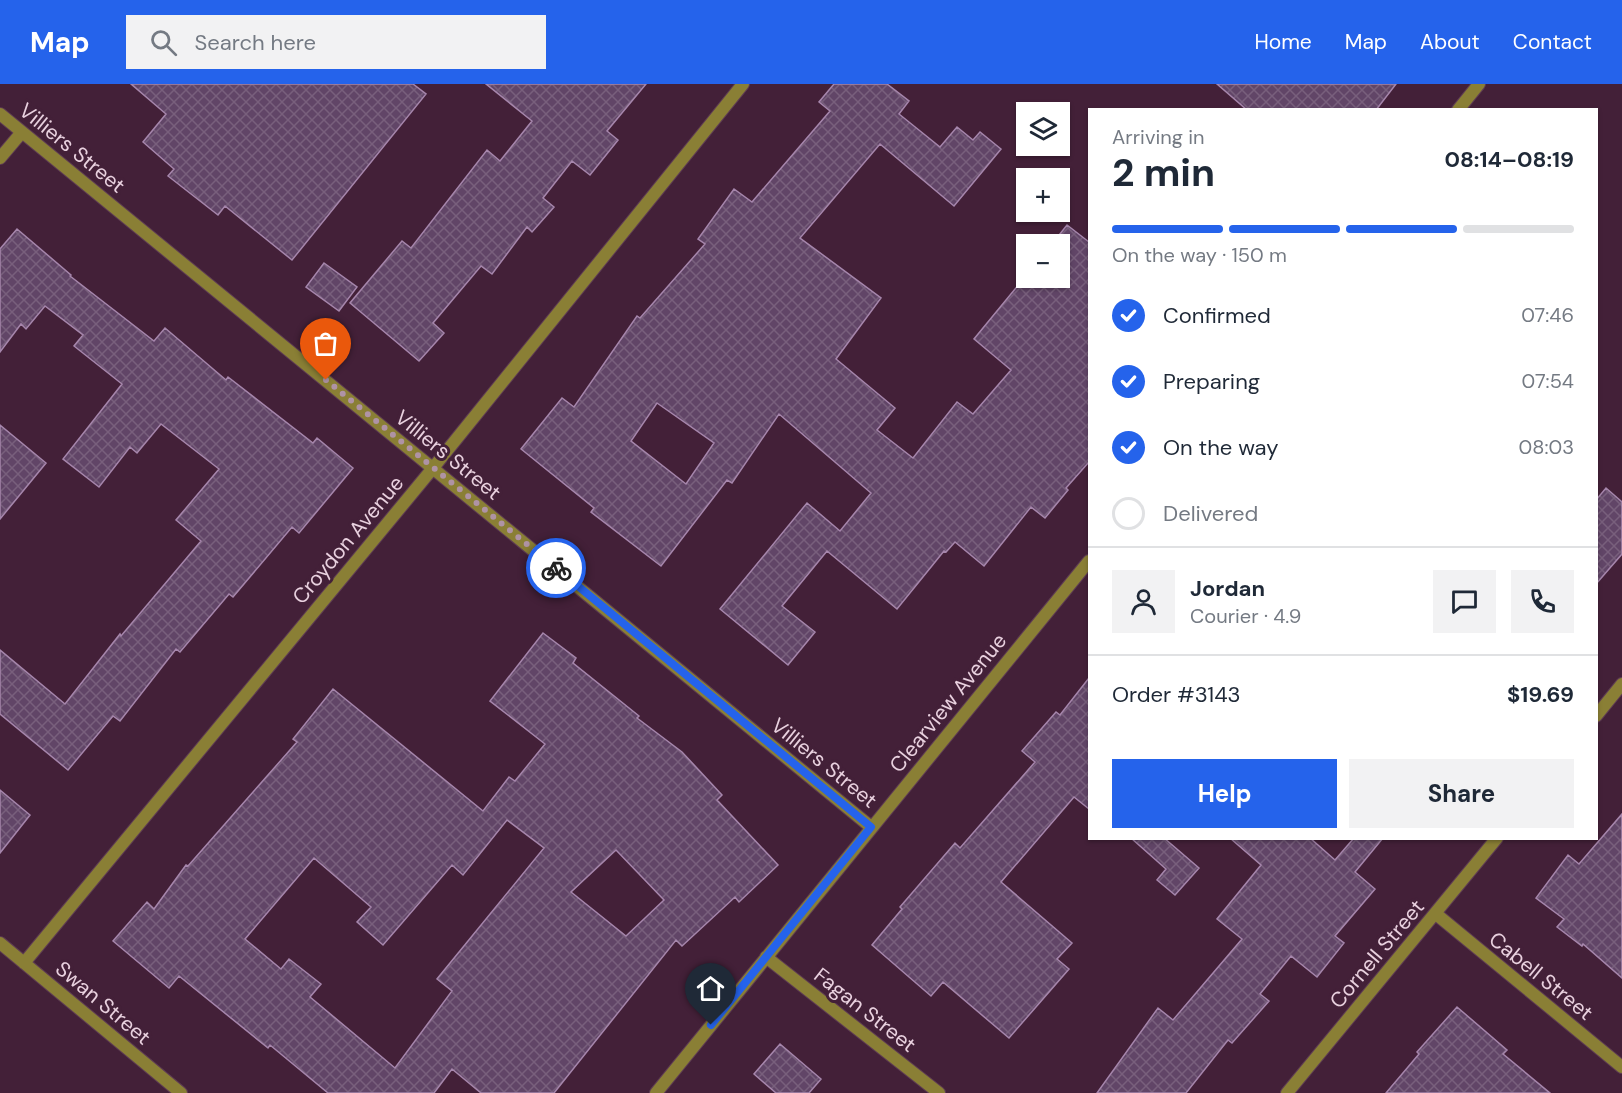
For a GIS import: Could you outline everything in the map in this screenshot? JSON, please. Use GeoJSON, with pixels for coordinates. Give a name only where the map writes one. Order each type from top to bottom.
{"type":"FeatureCollection","features":[{"type":"Feature","properties":{"kind":"street","name":"Croydon Avenue"},"geometry":{"type":"LineString","coordinates":[[24,963],[433,468],[743,84]]}},
{"type":"Feature","properties":{"kind":"street"},"geometry":{"type":"LineString","coordinates":[[1460,108],[1479,84]]}},
{"type":"Feature","properties":{"kind":"street","name":"Villiers Street"},"geometry":{"type":"LineString","coordinates":[[0,114],[871,827]]}},
{"type":"Feature","properties":{"kind":"street"},"geometry":{"type":"LineString","coordinates":[[0,158],[22,132]]}},
{"type":"Feature","properties":{"kind":"street","name":"Clearview Avenue"},"geometry":{"type":"LineString","coordinates":[[656,1093],[1088,562]]}},
{"type":"Feature","properties":{"kind":"street"},"geometry":{"type":"LineString","coordinates":[[1598,714],[1622,684]]}},
{"type":"Feature","properties":{"kind":"street","name":"Cornell Street"},"geometry":{"type":"LineString","coordinates":[[1287,1093],[1495,840]]}},
{"type":"Feature","properties":{"kind":"street","name":"Cabell Street"},"geometry":{"type":"LineString","coordinates":[[1436,914],[1622,1067]]}},
{"type":"Feature","properties":{"kind":"street","name":"Swan Street"},"geometry":{"type":"LineString","coordinates":[[0,943],[181,1093]]}},
{"type":"Feature","properties":{"kind":"street","name":"Fagan Street"},"geometry":{"type":"LineString","coordinates":[[766,957],[939,1093]]}},
{"type":"Feature","properties":{"kind":"building"},"geometry":{"type":"Polygon","coordinates":[[[131,84],[413,84],[426,94],[292,260],[225,206],[218,215],[168,176],[174,169],[143,142],[166,114],[131,84]]]}},
{"type":"Feature","properties":{"kind":"building"},"geometry":{"type":"Polygon","coordinates":[[[486,84],[646,84],[607,131],[618,140],[590,175],[572,161],[543,198],[554,207],[532,232],[527,227],[492,274],[481,266],[433,323],[444,333],[419,361],[350,303],[402,241],[411,248],[487,150],[500,161],[532,121],[486,84]]]}},
{"type":"Feature","properties":{"kind":"building"},"geometry":{"type":"Polygon","coordinates":[[[834,84],[887,84],[909,101],[899,114],[940,147],[957,127],[973,140],[980,132],[1001,149],[954,206],[880,144],[800,238],[881,298],[836,359],[895,408],[877,430],[913,458],[957,402],[973,414],[1011,370],[974,339],[1016,288],[1070,288],[1070,234],[1060,234],[1067,225],[1088,241],[1088,463],[1066,488],[1068,490],[1045,518],[1031,507],[984,566],[955,542],[946,552],[944,551],[897,609],[827,551],[782,606],[815,632],[788,665],[720,609],[807,503],[840,531],[871,493],[779,414],[732,483],[727,480],[661,566],[591,512],[594,508],[521,449],[562,398],[574,407],[637,316],[640,318],[705,244],[698,239],[734,189],[752,202],[830,111],[819,102],[834,84]],[[657,403],[631,441],[686,484],[714,443],[657,403]]]}},
{"type":"Feature","properties":{"kind":"building"},"geometry":{"type":"Polygon","coordinates":[[[1217,84],[1396,84],[1378,108],[1245,108],[1217,84]]]}},
{"type":"Feature","properties":{"kind":"building"},"geometry":{"type":"Polygon","coordinates":[[[17,229],[70,276],[154,341],[165,328],[226,380],[228,377],[313,443],[317,438],[353,468],[299,533],[292,527],[233,597],[229,594],[180,652],[176,649],[120,721],[113,716],[68,770],[0,714],[0,650],[65,704],[120,634],[121,636],[201,541],[176,520],[219,469],[161,424],[137,453],[130,447],[99,487],[63,459],[122,384],[74,346],[83,335],[45,306],[26,329],[21,324],[0,352],[0,249],[17,229]]]}},
{"type":"Feature","properties":{"kind":"building"},"geometry":{"type":"Polygon","coordinates":[[[324,263],[357,287],[339,311],[306,287],[324,263]]]}},
{"type":"Feature","properties":{"kind":"building"},"geometry":{"type":"Polygon","coordinates":[[[0,425],[46,463],[0,519],[0,425]]]}},
{"type":"Feature","properties":{"kind":"building"},"geometry":{"type":"Polygon","coordinates":[[[1606,488],[1622,502],[1622,554],[1598,582],[1598,498],[1606,488]]]}},
{"type":"Feature","properties":{"kind":"building"},"geometry":{"type":"Polygon","coordinates":[[[543,633],[576,658],[573,663],[639,716],[637,718],[682,752],[722,795],[717,800],[778,865],[739,902],[735,897],[682,946],[676,940],[554,1093],[481,1093],[452,1069],[434,1093],[328,1093],[270,1045],[268,1048],[179,976],[169,988],[113,941],[147,902],[154,909],[186,865],[188,866],[297,742],[293,739],[333,689],[483,811],[509,777],[515,781],[545,744],[490,701],[543,633]],[[507,820],[463,875],[452,865],[383,945],[357,922],[371,907],[314,858],[245,939],[281,969],[289,959],[321,984],[310,997],[395,1068],[452,991],[437,979],[544,848],[507,820]],[[616,850],[571,892],[626,936],[664,900],[616,850]]]}},
{"type":"Feature","properties":{"kind":"building"},"geometry":{"type":"Polygon","coordinates":[[[1088,679],[1088,808],[1074,797],[1001,882],[1072,943],[1057,959],[1069,969],[1009,1038],[943,982],[931,996],[872,945],[902,909],[900,907],[955,843],[960,848],[1035,762],[1022,751],[1056,712],[1060,715],[1088,679]]]}},
{"type":"Feature","properties":{"kind":"building"},"geometry":{"type":"Polygon","coordinates":[[[0,790],[30,815],[0,853],[0,790]]]}},
{"type":"Feature","properties":{"kind":"building"},"geometry":{"type":"Polygon","coordinates":[[[1622,814],[1622,978],[1583,944],[1582,946],[1557,927],[1564,919],[1536,898],[1568,855],[1579,864],[1622,814]]]}},
{"type":"Feature","properties":{"kind":"building"},"geometry":{"type":"Polygon","coordinates":[[[1133,840],[1166,840],[1199,868],[1175,895],[1157,880],[1166,869],[1133,840]]]}},
{"type":"Feature","properties":{"kind":"building"},"geometry":{"type":"Polygon","coordinates":[[[1232,840],[1312,840],[1335,860],[1352,840],[1381,840],[1355,872],[1375,889],[1335,936],[1344,943],[1317,977],[1291,956],[1260,994],[1269,1001],[1232,1043],[1228,1040],[1186,1093],[1097,1093],[1158,1008],[1173,1020],[1242,939],[1217,919],[1261,865],[1232,840]]]}},
{"type":"Feature","properties":{"kind":"building"},"geometry":{"type":"Polygon","coordinates":[[[1457,1007],[1507,1050],[1503,1054],[1550,1093],[1386,1093],[1419,1054],[1417,1052],[1457,1007]]]}},
{"type":"Feature","properties":{"kind":"building"},"geometry":{"type":"Polygon","coordinates":[[[780,1044],[821,1079],[809,1093],[776,1093],[754,1074],[780,1044]]]}},
{"type":"Feature","properties":{"kind":"way so far"},"geometry":{"type":"LineString","coordinates":[[326,380],[556,568]]}},
{"type":"Feature","properties":{"kind":"route"},"geometry":{"type":"LineString","coordinates":[[556,568],[871,827],[711,1025]]}}]}
